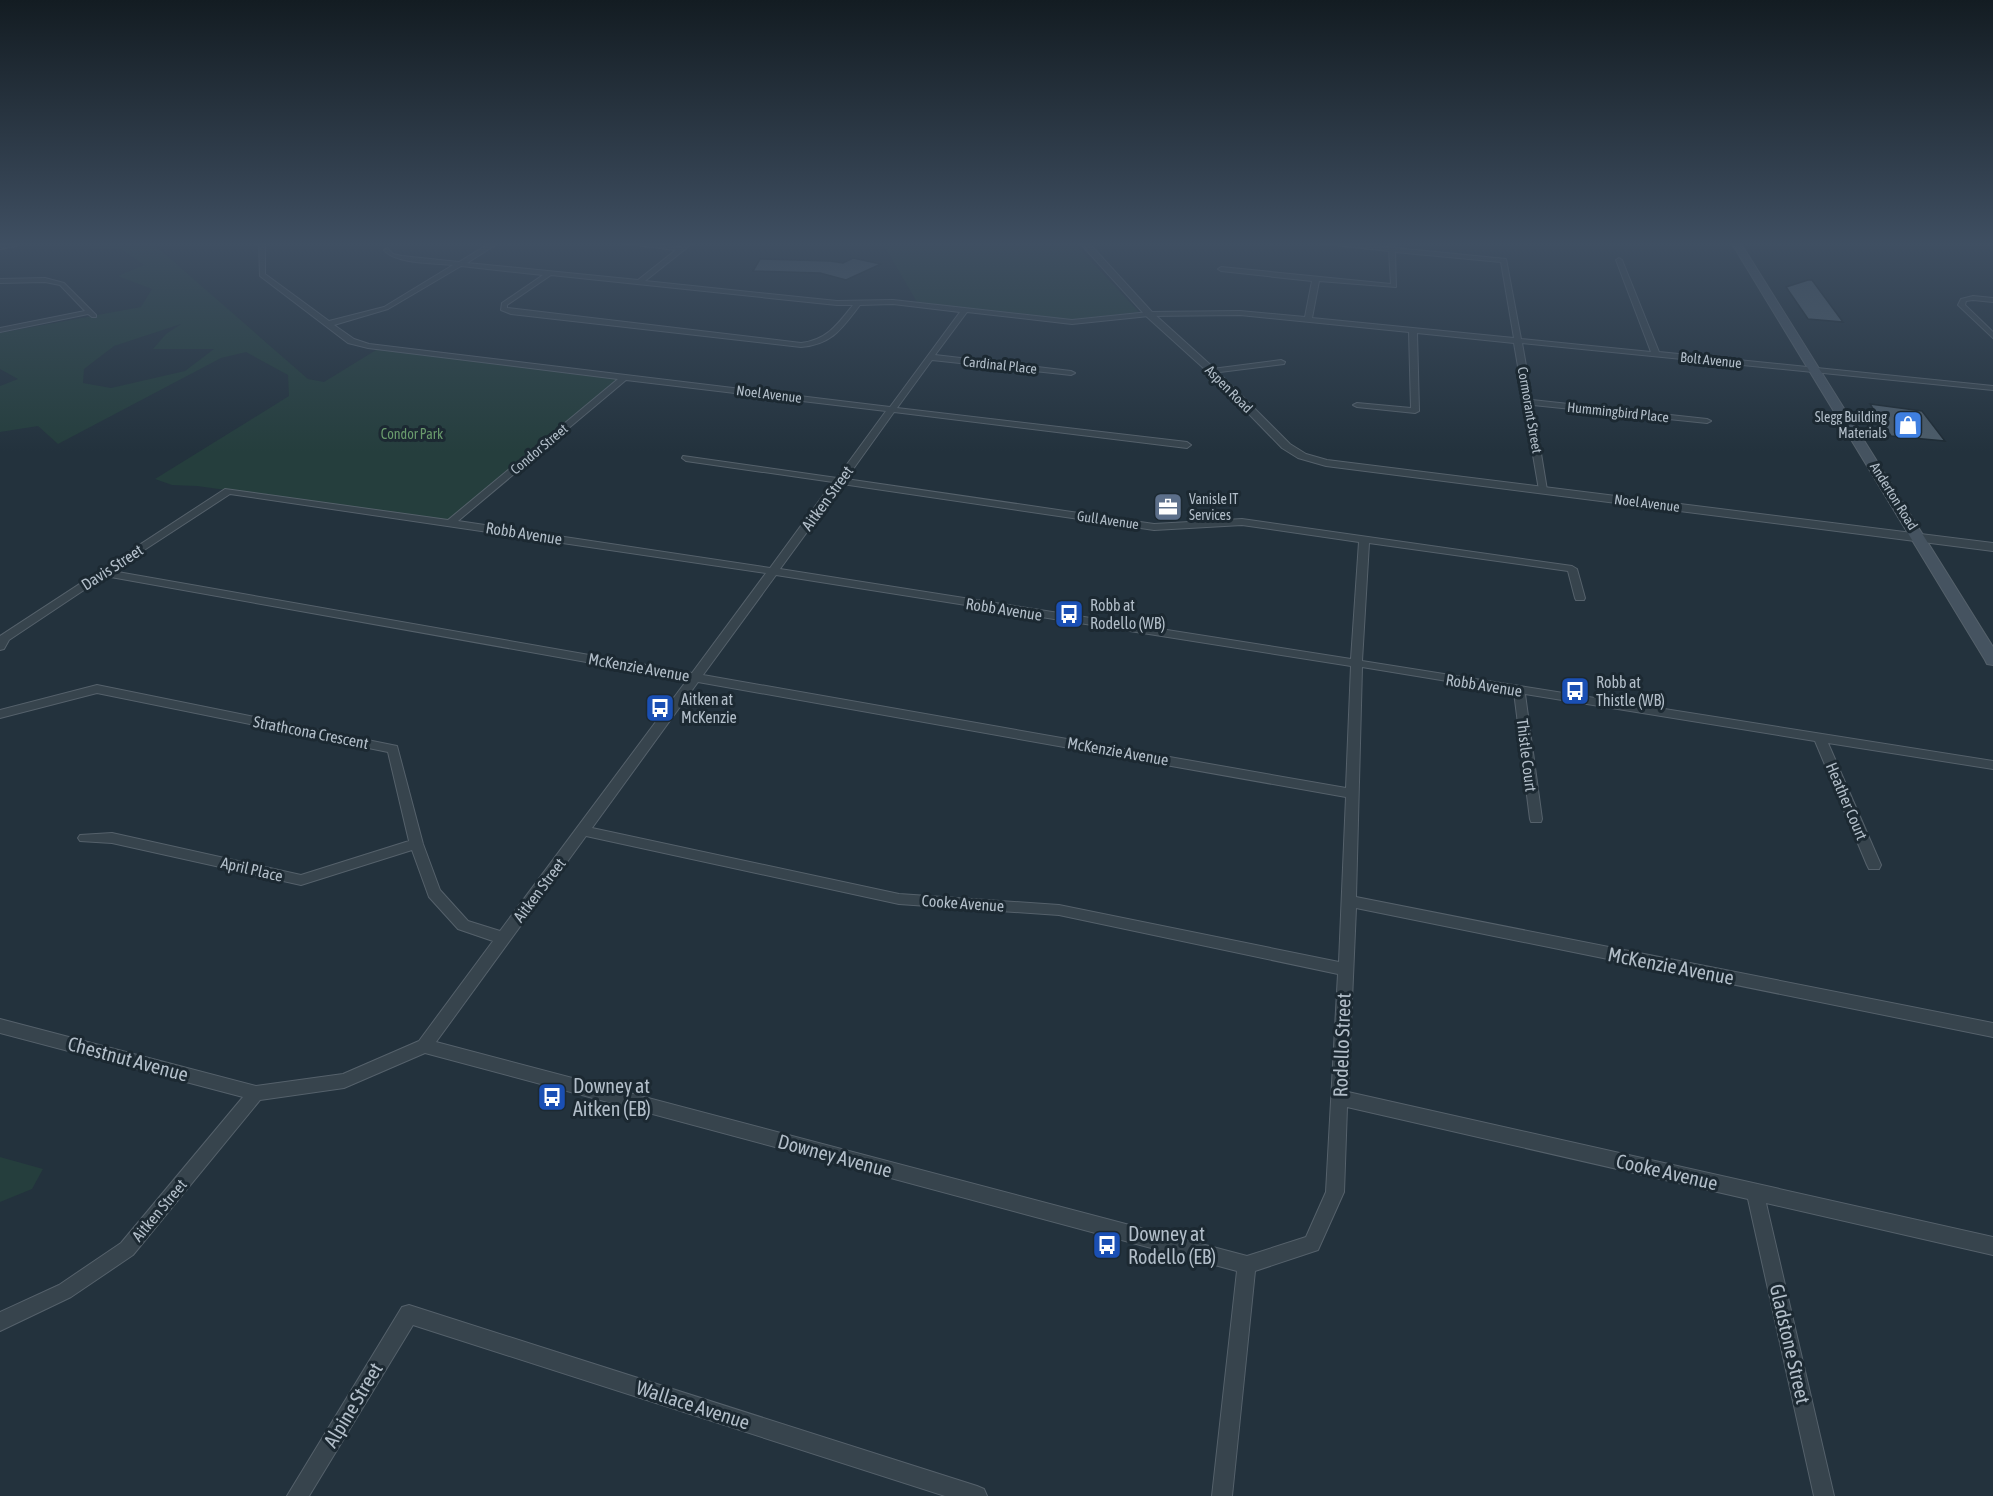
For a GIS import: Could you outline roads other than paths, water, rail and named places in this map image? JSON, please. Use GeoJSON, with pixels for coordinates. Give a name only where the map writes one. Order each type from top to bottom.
{"type":"FeatureCollection","features":[{"type":"Feature","properties":{"kind":"main road","name":"Anderton Road"},"geometry":{"type":"LineString","coordinates":[[1779,312],[1993,660]]}},
{"type":"Feature","properties":{"kind":"street"},"geometry":{"type":"LineString","coordinates":[[0,330],[92,314],[90,312]]}},
{"type":"Feature","properties":{"kind":"street"},"geometry":{"type":"LineString","coordinates":[[312,312],[328,324],[372,312]]}},
{"type":"Feature","properties":{"kind":"street"},"geometry":{"type":"LineString","coordinates":[[511,312],[801,345],[818,344],[828,338],[850,312]]}},
{"type":"Feature","properties":{"kind":"street","name":"Aitken Street"},"geometry":{"type":"LineString","coordinates":[[424,1046],[964,312]]}},
{"type":"Feature","properties":{"kind":"street","name":"Bolt Avenue"},"geometry":{"type":"LineString","coordinates":[[983,312],[1072,321],[1149,314],[1240,313],[1993,388]]}},
{"type":"Feature","properties":{"kind":"street"},"geometry":{"type":"LineString","coordinates":[[1308,320],[1310,312]]}},
{"type":"Feature","properties":{"kind":"street","name":"Cormorant Street"},"geometry":{"type":"LineString","coordinates":[[1512,312],[1543,490]]}},
{"type":"Feature","properties":{"kind":"street"},"geometry":{"type":"LineString","coordinates":[[1639,312],[1656,355]]}},
{"type":"Feature","properties":{"kind":"street"},"geometry":{"type":"LineString","coordinates":[[1969,312],[1993,336]]}},
{"type":"Feature","properties":{"kind":"street","name":"Aspen Road"},"geometry":{"type":"LineString","coordinates":[[1149,314],[1212,371],[1286,446],[1302,456]]}},
{"type":"Feature","properties":{"kind":"street","name":"Noel Avenue"},"geometry":{"type":"LineString","coordinates":[[328,324],[351,341],[368,346],[1187,445]]}},
{"type":"Feature","properties":{"kind":"street"},"geometry":{"type":"LineString","coordinates":[[1357,405],[1415,411],[1413,330]]}},
{"type":"Feature","properties":{"kind":"street","name":"Cardinal Place"},"geometry":{"type":"LineString","coordinates":[[929,357],[1071,373]]}},
{"type":"Feature","properties":{"kind":"street"},"geometry":{"type":"LineString","coordinates":[[1212,371],[1281,362]]}},
{"type":"Feature","properties":{"kind":"street","name":"Condor Street"},"geometry":{"type":"LineString","coordinates":[[451,522],[626,376]]}},
{"type":"Feature","properties":{"kind":"street","name":"Hummingbird Place"},"geometry":{"type":"LineString","coordinates":[[1528,402],[1707,421]]}},
{"type":"Feature","properties":{"kind":"street","name":"Noel Avenue"},"geometry":{"type":"LineString","coordinates":[[1302,456],[1326,463],[1993,547]]}},
{"type":"Feature","properties":{"kind":"street","name":"Gull Avenue"},"geometry":{"type":"LineString","coordinates":[[686,458],[1154,527],[1242,522],[1572,569],[1580,598]]}},
{"type":"Feature","properties":{"kind":"street","name":"Robb Avenue"},"geometry":{"type":"LineString","coordinates":[[228,491],[451,522],[774,572],[1993,765]]}},
{"type":"Feature","properties":{"kind":"street","name":"Davis Street"},"geometry":{"type":"LineString","coordinates":[[0,647],[4,638],[228,491]]}},
{"type":"Feature","properties":{"kind":"street","name":"Rodello Street"},"geometry":{"type":"LineString","coordinates":[[1246,1265],[1312,1244],[1335,1192],[1349,901],[1356,665],[1364,541]]}},
{"type":"Feature","properties":{"kind":"street","name":"McKenzie Avenue"},"geometry":{"type":"LineString","coordinates":[[104,573],[1351,793]]}},
{"type":"Feature","properties":{"kind":"street","name":"Strathcona Crescent"},"geometry":{"type":"LineString","coordinates":[[0,714],[97,689],[393,748],[416,844],[434,893],[463,925],[503,938]]}},
{"type":"Feature","properties":{"kind":"street","name":"Thistle Court"},"geometry":{"type":"LineString","coordinates":[[1519,690],[1536,819]]}},
{"type":"Feature","properties":{"kind":"street","name":"Heather Court"},"geometry":{"type":"LineString","coordinates":[[1820,738],[1874,865]]}},
{"type":"Feature","properties":{"kind":"street","name":"Cooke Avenue"},"geometry":{"type":"LineString","coordinates":[[583,831],[899,899],[1059,910],[1344,969]]}},
{"type":"Feature","properties":{"kind":"street","name":"April Place"},"geometry":{"type":"LineString","coordinates":[[85,838],[112,838],[302,880],[416,844]]}},
{"type":"Feature","properties":{"kind":"street","name":"McKenzie Avenue"},"geometry":{"type":"LineString","coordinates":[[1349,901],[1993,1030]]}},
{"type":"Feature","properties":{"kind":"street","name":"Chestnut Avenue"},"geometry":{"type":"LineString","coordinates":[[0,1026],[256,1093]]}},
{"type":"Feature","properties":{"kind":"street"},"geometry":{"type":"LineString","coordinates":[[256,1093],[344,1081],[424,1046]]}},
{"type":"Feature","properties":{"kind":"street","name":"Downey Avenue"},"geometry":{"type":"LineString","coordinates":[[424,1046],[1246,1265]]}},
{"type":"Feature","properties":{"kind":"street","name":"Aitken Street"},"geometry":{"type":"LineString","coordinates":[[0,1322],[65,1291],[127,1249],[256,1093]]}},
{"type":"Feature","properties":{"kind":"street","name":"Cooke Avenue"},"geometry":{"type":"LineString","coordinates":[[1340,1098],[1993,1246]]}},
{"type":"Feature","properties":{"kind":"street","name":"Gladstone Street"},"geometry":{"type":"LineString","coordinates":[[1755,1192],[1824,1496]]}},
{"type":"Feature","properties":{"kind":"street"},"geometry":{"type":"LineString","coordinates":[[1222,1496],[1246,1265]]}},
{"type":"Feature","properties":{"kind":"street","name":"Alpine Street"},"geometry":{"type":"LineString","coordinates":[[297,1496],[409,1314]]}},
{"type":"Feature","properties":{"kind":"street","name":"Wallace Avenue"},"geometry":{"type":"LineString","coordinates":[[409,1314],[977,1496]]}},
{"type":"Feature","properties":{"kind":"place","name":"Slegg Building Materials"},"geometry":{"type":"Point","coordinates":[1908,425]}},
{"type":"Feature","properties":{"kind":"place","name":"Vanisle IT Services"},"geometry":{"type":"Point","coordinates":[1168,507]}},
{"type":"Feature","properties":{"kind":"place","name":"Robb at Rodello (WB)"},"geometry":{"type":"Point","coordinates":[1069,614]}},
{"type":"Feature","properties":{"kind":"place","name":"Robb at Thistle (WB)"},"geometry":{"type":"Point","coordinates":[1575,691]}},
{"type":"Feature","properties":{"kind":"place","name":"Aitken at McKenzie"},"geometry":{"type":"Point","coordinates":[660,708]}},
{"type":"Feature","properties":{"kind":"place","name":"Downey at Aitken (EB)"},"geometry":{"type":"Point","coordinates":[552,1097]}},
{"type":"Feature","properties":{"kind":"place","name":"Downey at Rodello (EB)"},"geometry":{"type":"Point","coordinates":[1107,1245]}},
{"type":"Feature","properties":{"kind":"park label","name":"Condor Park"},"geometry":{"type":"Point","coordinates":[412,434]}}]}
